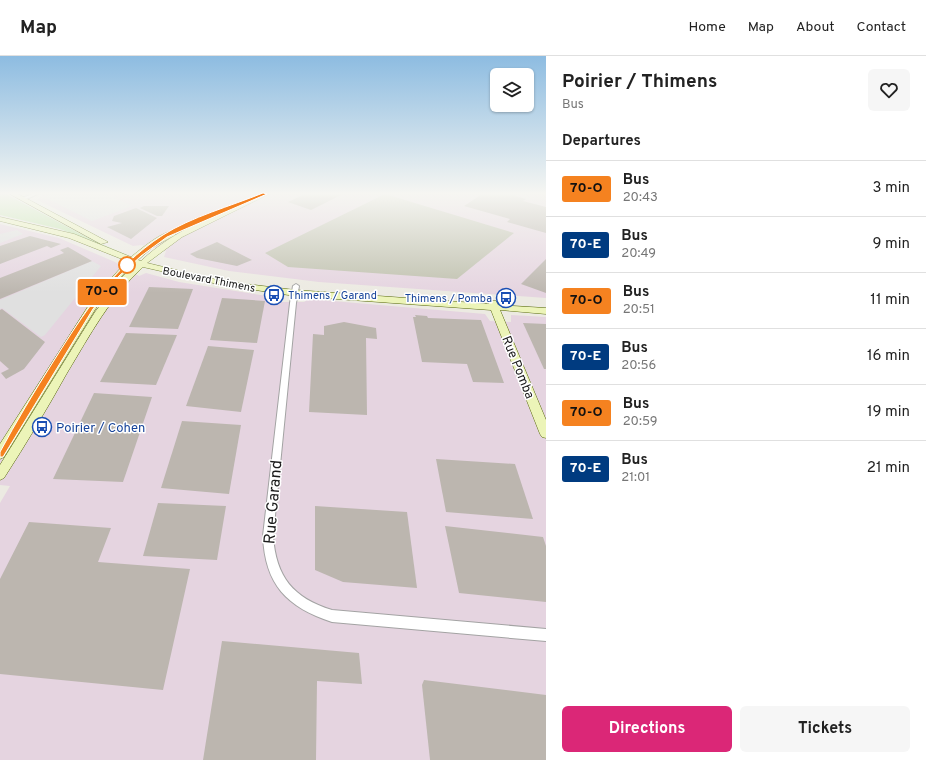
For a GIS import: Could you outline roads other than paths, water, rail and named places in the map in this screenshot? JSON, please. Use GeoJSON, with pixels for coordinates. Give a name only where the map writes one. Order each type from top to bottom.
{"type":"FeatureCollection","features":[{"type":"Feature","properties":{"kind":"street","name":"Boulevard Thimens"},"geometry":{"type":"LineString","coordinates":[[33,227],[71,236],[144,261],[211,281],[296,290],[494,304],[546,311]]}},
{"type":"Feature","properties":{"kind":"street","name":"Boulevard Thimens"},"geometry":{"type":"LineString","coordinates":[[75,227],[136,258]]}},
{"type":"Feature","properties":{"kind":"street"},"geometry":{"type":"LineString","coordinates":[[0,454],[93,304],[108,285],[136,258],[162,238],[183,227]]}},
{"type":"Feature","properties":{"kind":"street"},"geometry":{"type":"LineString","coordinates":[[0,475],[104,304],[124,280],[144,261],[174,238],[194,227]]}},
{"type":"Feature","properties":{"kind":"street","name":"Rue Garand"},"geometry":{"type":"LineString","coordinates":[[296,290],[268,536],[270,560],[279,580],[301,603],[316,611],[332,616],[546,636]]}},
{"type":"Feature","properties":{"kind":"street","name":"Boulevard Thimens"},"geometry":{"type":"LineString","coordinates":[[494,304],[546,304]]}},
{"type":"Feature","properties":{"kind":"street","name":"Rue Pomba"},"geometry":{"type":"LineString","coordinates":[[494,304],[546,434]]}},
{"type":"Feature","properties":{"kind":"place","name":"Thimens / Garand"},"geometry":{"type":"Point","coordinates":[274,295]}},
{"type":"Feature","properties":{"kind":"place","name":"Thimens / Pomba"},"geometry":{"type":"Point","coordinates":[506,298]}},
{"type":"Feature","properties":{"kind":"place","name":"Poirier / Cohen"},"geometry":{"type":"Point","coordinates":[42,427]}}]}
